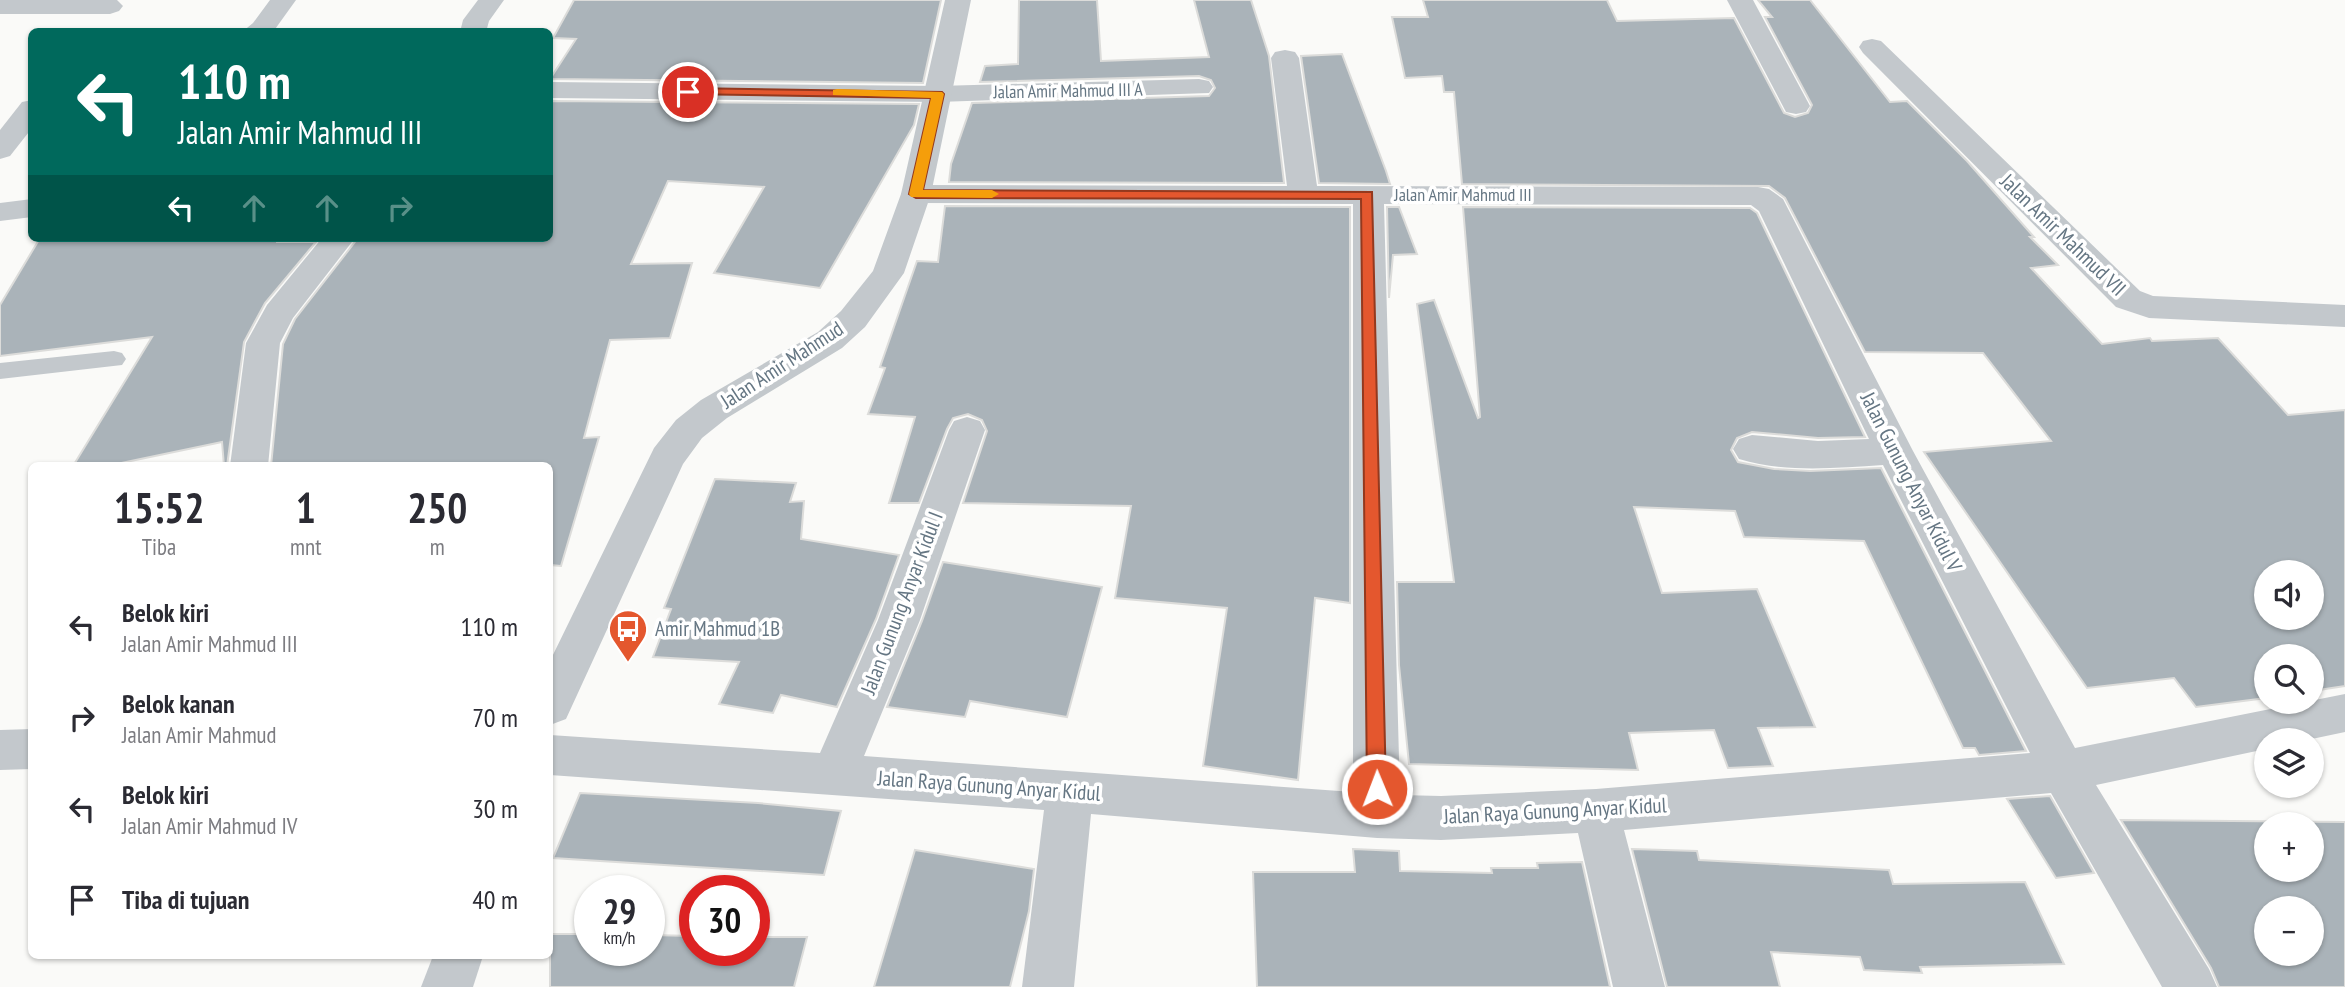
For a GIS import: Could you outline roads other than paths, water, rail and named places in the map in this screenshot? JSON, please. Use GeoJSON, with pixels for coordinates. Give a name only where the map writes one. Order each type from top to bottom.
{"type":"FeatureCollection","features":[{"type":"Feature","properties":{"kind":"street"},"geometry":{"type":"LineString","coordinates":[[263,28],[283,0]]}},
{"type":"Feature","properties":{"kind":"street"},"geometry":{"type":"LineString","coordinates":[[474,28],[476,20],[491,0]]}},
{"type":"Feature","properties":{"kind":"street","name":"Jalan Amir Mahmud"},"geometry":{"type":"LineString","coordinates":[[553,700],[667,457],[689,429],[713,409],[830,340],[853,319],[888,273],[916,194],[958,0]]}},
{"type":"Feature","properties":{"kind":"street"},"geometry":{"type":"LineString","coordinates":[[1740,0],[1796,106]]}},
{"type":"Feature","properties":{"kind":"street"},"geometry":{"type":"LineString","coordinates":[[0,6],[112,3]]}},
{"type":"Feature","properties":{"kind":"street"},"geometry":{"type":"LineString","coordinates":[[93,28],[112,3]]}},
{"type":"Feature","properties":{"kind":"street","name":"Jalan Amir Mahmud VII"},"geometry":{"type":"LineString","coordinates":[[1872,47],[2128,299],[2149,307],[2345,316]]}},
{"type":"Feature","properties":{"kind":"street"},"geometry":{"type":"LineString","coordinates":[[1286,58],[1303,195]]}},
{"type":"Feature","properties":{"kind":"street","name":"Jalan Amir Mahmud III A"},"geometry":{"type":"LineString","coordinates":[[553,90],[938,94],[1199,87]]}},
{"type":"Feature","properties":{"kind":"street"},"geometry":{"type":"LineString","coordinates":[[0,150],[28,113]]}},
{"type":"Feature","properties":{"kind":"street","name":"Jalan Amir Mahmud III"},"geometry":{"type":"LineString","coordinates":[[916,194],[1758,196]]}},
{"type":"Feature","properties":{"kind":"street"},"geometry":{"type":"LineString","coordinates":[[1368,195],[1377,816]]}},
{"type":"Feature","properties":{"kind":"street","name":"Jalan Gunung Anyar Kidul V"},"geometry":{"type":"LineString","coordinates":[[1758,196],[1772,206],[1894,451],[2063,771],[2191,987]]}},
{"type":"Feature","properties":{"kind":"street"},"geometry":{"type":"LineString","coordinates":[[0,212],[28,208]]}},
{"type":"Feature","properties":{"kind":"street"},"geometry":{"type":"LineString","coordinates":[[249,462],[263,343],[279,313],[336,242]]}},
{"type":"Feature","properties":{"kind":"street","name":"Jalan Gunung Anyar Kidul I"},"geometry":{"type":"LineString","coordinates":[[833,775],[899,621],[967,430]]}},
{"type":"Feature","properties":{"kind":"street"},"geometry":{"type":"LineString","coordinates":[[1752,449],[1818,455],[1894,451]]}},
{"type":"Feature","properties":{"kind":"street","name":"Jalan Raya Gunung Anyar Kidul"},"geometry":{"type":"LineString","coordinates":[[553,755],[1070,791],[1377,816],[1441,818],[1596,811],[2063,771],[2345,713]]}},
{"type":"Feature","properties":{"kind":"street"},"geometry":{"type":"LineString","coordinates":[[0,750],[28,749]]}},
{"type":"Feature","properties":{"kind":"street"},"geometry":{"type":"LineString","coordinates":[[1048,987],[1070,791]]}},
{"type":"Feature","properties":{"kind":"street"},"geometry":{"type":"LineString","coordinates":[[1596,811],[1639,987]]}},
{"type":"Feature","properties":{"kind":"street"},"geometry":{"type":"LineString","coordinates":[[447,987],[457,959]]}},
{"type":"Feature","properties":{"kind":"lane"},"geometry":{"type":"LineString","coordinates":[[0,371],[114,359]]}},
{"type":"Feature","properties":{"kind":"place","name":"Amir Mahmud 1B"},"geometry":{"type":"Point","coordinates":[628,663]}}]}
